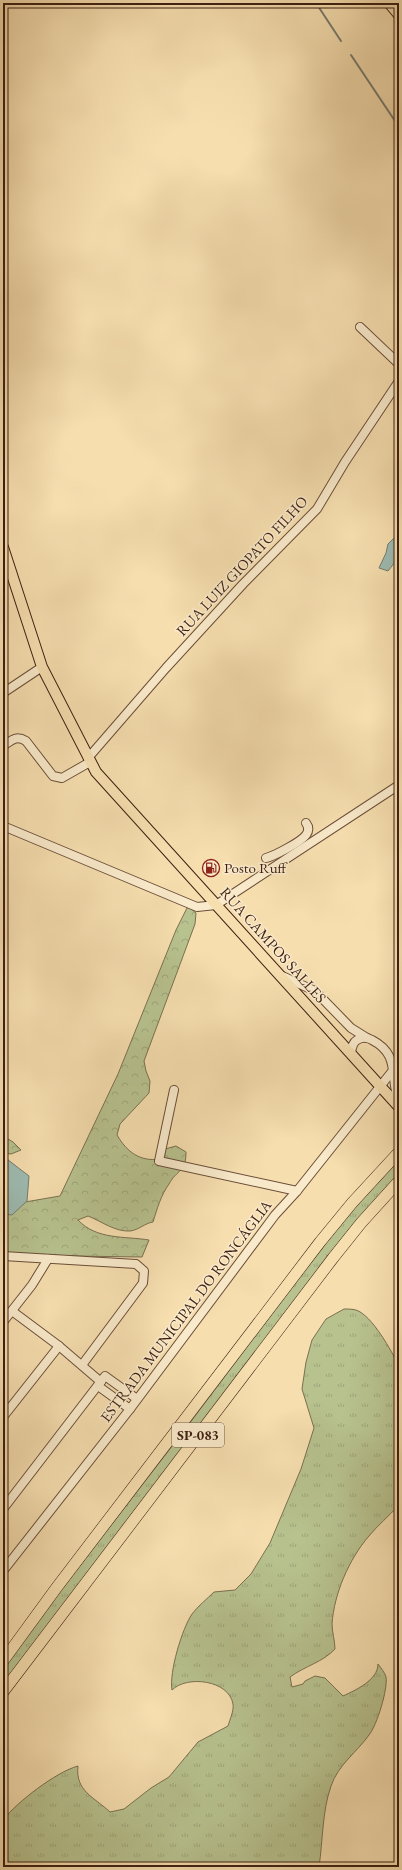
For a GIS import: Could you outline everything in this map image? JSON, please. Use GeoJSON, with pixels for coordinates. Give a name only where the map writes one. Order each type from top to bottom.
{"type":"FeatureCollection","features":[{"type":"Feature","properties":{"kind":"highway","name":"SP-083"},"geometry":{"type":"LineString","coordinates":[[3,1660],[57,1586],[320,1242],[352,1203],[399,1152]]}},
{"type":"Feature","properties":{"kind":"highway","name":"SP-083"},"geometry":{"type":"LineString","coordinates":[[3,1692],[333,1258],[361,1223],[399,1181]]}},
{"type":"Feature","properties":{"kind":"main road"},"geometry":{"type":"LineString","coordinates":[[389,3],[399,15]]}},
{"type":"Feature","properties":{"kind":"main road","name":"RUA CAMPOS SALLES"},"geometry":{"type":"LineString","coordinates":[[3,547],[42,667],[96,772],[381,1085],[399,1107]]}},
{"type":"Feature","properties":{"kind":"street"},"geometry":{"type":"LineString","coordinates":[[360,327],[399,364]]}},
{"type":"Feature","properties":{"kind":"street","name":"RUA LUIZ GIOPATO FILHO"},"geometry":{"type":"LineString","coordinates":[[3,746],[15,738],[21,738],[26,741],[53,776],[58,778],[62,778],[89,760],[166,668],[238,590],[317,509],[345,462],[399,381]]}},
{"type":"Feature","properties":{"kind":"street"},"geometry":{"type":"LineString","coordinates":[[3,694],[42,667]]}},
{"type":"Feature","properties":{"kind":"street"},"geometry":{"type":"LineString","coordinates":[[3,826],[197,907],[216,905],[399,786]]}},
{"type":"Feature","properties":{"kind":"street"},"geometry":{"type":"LineString","coordinates":[[266,858],[273,856],[306,836],[308,829],[306,823]]}},
{"type":"Feature","properties":{"kind":"street"},"geometry":{"type":"LineString","coordinates":[[279,974],[316,990],[351,1028],[376,1042],[389,1054],[394,1069],[395,1090],[399,1102]]}},
{"type":"Feature","properties":{"kind":"street"},"geometry":{"type":"LineString","coordinates":[[351,1053],[352,1047],[356,1040],[367,1038]]}},
{"type":"Feature","properties":{"kind":"street"},"geometry":{"type":"LineString","coordinates":[[370,1073],[377,1076],[383,1076],[394,1069]]}},
{"type":"Feature","properties":{"kind":"street","name":"ESTRADA MUNICIPAL DO RONCÁGLIA"},"geometry":{"type":"LineString","coordinates":[[3,1571],[130,1409],[275,1215],[297,1191],[394,1069]]}},
{"type":"Feature","properties":{"kind":"street"},"geometry":{"type":"LineString","coordinates":[[174,1090],[159,1161],[297,1191]]}},
{"type":"Feature","properties":{"kind":"street"},"geometry":{"type":"LineString","coordinates":[[3,1256],[136,1264],[144,1271],[143,1283],[82,1365]]}},
{"type":"Feature","properties":{"kind":"street"},"geometry":{"type":"LineString","coordinates":[[3,1322],[32,1285],[48,1259]]}},
{"type":"Feature","properties":{"kind":"street"},"geometry":{"type":"LineString","coordinates":[[12,1311],[82,1365],[130,1409]]}},
{"type":"Feature","properties":{"kind":"street"},"geometry":{"type":"LineString","coordinates":[[3,1417],[59,1346]]}},
{"type":"Feature","properties":{"kind":"street"},"geometry":{"type":"LineString","coordinates":[[101,1381],[137,1399]]}},
{"type":"Feature","properties":{"kind":"street"},"geometry":{"type":"LineString","coordinates":[[3,1509],[101,1381]]}},
{"type":"Feature","properties":{"kind":"green space"},"geometry":{"type":"Polygon","coordinates":[[[188,906],[196,913],[195,924],[144,1061],[150,1081],[149,1093],[120,1124],[117,1135],[130,1151],[140,1157],[153,1160],[160,1159],[165,1149],[176,1146],[186,1152],[186,1159],[183,1167],[172,1179],[164,1193],[153,1222],[130,1231],[124,1231],[88,1216],[78,1220],[85,1226],[102,1234],[149,1240],[142,1257],[3,1255],[3,1201],[25,1202],[60,1196],[118,1074],[176,930],[188,906]]]}},
{"type":"Feature","properties":{"kind":"green space"},"geometry":{"type":"Polygon","coordinates":[[[3,1136],[13,1142],[21,1150],[11,1154],[3,1153],[3,1136]]]}},
{"type":"Feature","properties":{"kind":"green space"},"geometry":{"type":"Polygon","coordinates":[[[399,1160],[399,1175],[382,1193],[3,1684],[3,1669],[61,1590],[183,1432],[314,1258],[355,1207],[399,1160]]]}},
{"type":"Feature","properties":{"kind":"green space"},"geometry":{"type":"Polygon","coordinates":[[[344,1309],[352,1309],[362,1313],[375,1326],[392,1352],[399,1366],[399,1505],[376,1528],[362,1545],[344,1577],[339,1589],[333,1613],[332,1627],[335,1649],[319,1661],[290,1677],[292,1687],[303,1684],[305,1681],[315,1676],[325,1678],[343,1696],[370,1680],[377,1670],[378,1664],[386,1677],[384,1698],[372,1730],[343,1765],[334,1778],[331,1786],[324,1816],[319,1867],[3,1867],[3,1820],[27,1797],[59,1774],[78,1766],[79,1782],[87,1793],[110,1812],[124,1809],[151,1788],[169,1777],[198,1742],[228,1726],[233,1704],[230,1696],[224,1690],[207,1682],[187,1682],[172,1690],[172,1673],[180,1640],[194,1611],[214,1592],[235,1590],[251,1574],[270,1543],[301,1469],[314,1428],[302,1389],[306,1362],[312,1340],[326,1319],[344,1309]]]}},
{"type":"Feature","properties":{"kind":"water"},"geometry":{"type":"Polygon","coordinates":[[[399,527],[399,557],[388,571],[379,568],[386,553],[388,544],[395,537],[399,527]]]}},
{"type":"Feature","properties":{"kind":"water"},"geometry":{"type":"Polygon","coordinates":[[[3,1156],[29,1176],[27,1201],[12,1215],[3,1214],[3,1156]]]}},
{"type":"Feature","properties":{"kind":"waterway"},"geometry":{"type":"LineString","coordinates":[[316,3],[341,41]]}},
{"type":"Feature","properties":{"kind":"waterway"},"geometry":{"type":"LineString","coordinates":[[351,55],[399,127]]}},
{"type":"Feature","properties":{"kind":"place","name":"Posto Ruff"},"geometry":{"type":"Point","coordinates":[211,868]}}]}
